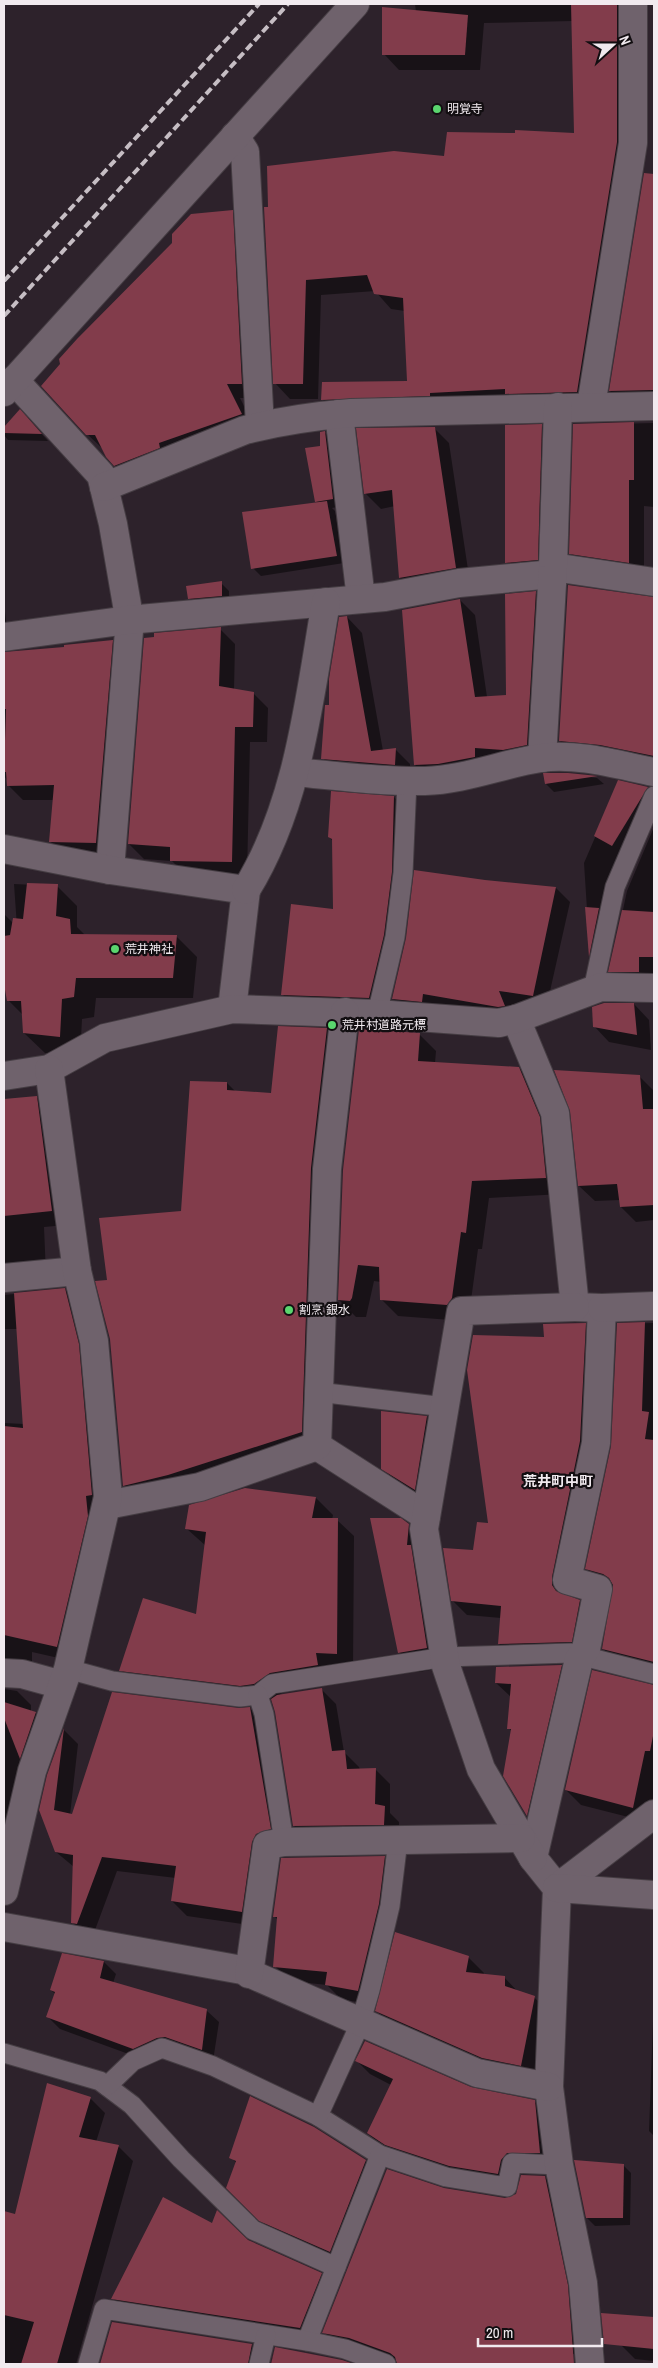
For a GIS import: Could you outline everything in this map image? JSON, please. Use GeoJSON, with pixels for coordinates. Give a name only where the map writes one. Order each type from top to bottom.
{"type":"FeatureCollection","features":[{"type":"Feature","properties":{"kind":"street"},"geometry":{"type":"LineString","coordinates":[[110,870],[129,631],[119,560],[104,487],[101,475],[9,386],[355,4]]}},
{"type":"Feature","properties":{"kind":"street"},"geometry":{"type":"LineString","coordinates":[[591,406],[633,143],[633,4]]}},
{"type":"Feature","properties":{"kind":"street"},"geometry":{"type":"LineString","coordinates":[[235,136],[245,152],[260,426]]}},
{"type":"Feature","properties":{"kind":"street"},"geometry":{"type":"LineString","coordinates":[[104,487],[245,430],[338,414],[591,406],[654,406]]}},
{"type":"Feature","properties":{"kind":"street"},"geometry":{"type":"LineString","coordinates":[[542,758],[553,571],[558,407]]}},
{"type":"Feature","properties":{"kind":"street"},"geometry":{"type":"LineString","coordinates":[[338,414],[361,599]]}},
{"type":"Feature","properties":{"kind":"street"},"geometry":{"type":"LineString","coordinates":[[4,636],[128,620],[385,597],[459,583],[553,571],[654,582]]}},
{"type":"Feature","properties":{"kind":"street"},"geometry":{"type":"LineString","coordinates":[[232,1009],[246,890],[258,871],[293,784],[326,602]]}},
{"type":"Feature","properties":{"kind":"street"},"geometry":{"type":"LineString","coordinates":[[295,772],[426,781],[484,772],[542,758],[581,758],[654,772]]}},
{"type":"Feature","properties":{"kind":"street"},"geometry":{"type":"LineString","coordinates":[[4,848],[110,870],[246,890]]}},
{"type":"Feature","properties":{"kind":"street"},"geometry":{"type":"LineString","coordinates":[[4,1076],[49,1068],[104,1038],[232,1009],[344,1012],[499,1023],[516,1019],[601,987],[654,988]]}},
{"type":"Feature","properties":{"kind":"street"},"geometry":{"type":"LineString","coordinates":[[316,1446],[327,1169],[344,1012]]}},
{"type":"Feature","properties":{"kind":"street"},"geometry":{"type":"LineString","coordinates":[[516,1019],[555,1113],[575,1307]]}},
{"type":"Feature","properties":{"kind":"street"},"geometry":{"type":"LineString","coordinates":[[4,1891],[32,1770],[65,1677],[108,1498],[94,1341],[77,1271],[49,1068]]}},
{"type":"Feature","properties":{"kind":"street"},"geometry":{"type":"LineString","coordinates":[[4,1278],[77,1271]]}},
{"type":"Feature","properties":{"kind":"street"},"geometry":{"type":"LineString","coordinates":[[590,2364],[583,2283],[559,2165],[549,2087],[556,1888],[527,1848],[481,1769],[445,1657],[424,1529],[461,1311],[654,1306]]}},
{"type":"Feature","properties":{"kind":"street"},"geometry":{"type":"LineString","coordinates":[[527,1848],[579,1659],[586,1649],[598,1589],[567,1580],[596,1443],[602,1308]]}},
{"type":"Feature","properties":{"kind":"street"},"geometry":{"type":"LineString","coordinates":[[107,1505],[200,1487],[316,1446]]}},
{"type":"Feature","properties":{"kind":"street"},"geometry":{"type":"LineString","coordinates":[[316,1446],[426,1516]]}},
{"type":"Feature","properties":{"kind":"street"},"geometry":{"type":"LineString","coordinates":[[4,1673],[65,1677]]}},
{"type":"Feature","properties":{"kind":"street"},"geometry":{"type":"LineString","coordinates":[[556,1888],[654,1814]]}},
{"type":"Feature","properties":{"kind":"street"},"geometry":{"type":"LineString","coordinates":[[249,1974],[267,1845],[284,1842],[398,1840],[527,1848]]}},
{"type":"Feature","properties":{"kind":"street"},"geometry":{"type":"LineString","coordinates":[[556,1888],[654,1895]]}},
{"type":"Feature","properties":{"kind":"street"},"geometry":{"type":"LineString","coordinates":[[4,1927],[242,1970],[360,2024],[478,2073],[549,2087]]}},
{"type":"Feature","properties":{"kind":"lane"},"geometry":{"type":"LineString","coordinates":[[377,1014],[395,937],[403,873],[407,781]]}},
{"type":"Feature","properties":{"kind":"lane"},"geometry":{"type":"LineString","coordinates":[[593,990],[616,887],[654,796]]}},
{"type":"Feature","properties":{"kind":"lane"},"geometry":{"type":"LineString","coordinates":[[318,1392],[445,1407]]}},
{"type":"Feature","properties":{"kind":"lane"},"geometry":{"type":"LineString","coordinates":[[65,1677],[240,1697],[258,1695],[272,1684],[445,1657],[571,1653],[654,1674]]}},
{"type":"Feature","properties":{"kind":"lane"},"geometry":{"type":"LineString","coordinates":[[258,1695],[264,1714],[284,1842]]}},
{"type":"Feature","properties":{"kind":"lane"},"geometry":{"type":"LineString","coordinates":[[318,2116],[360,2024],[390,1906],[398,1840]]}},
{"type":"Feature","properties":{"kind":"lane"},"geometry":{"type":"LineString","coordinates":[[107,2086],[133,2061],[162,2048],[213,2066],[318,2116],[380,2155],[446,2177],[507,2187],[512,2163],[559,2165]]}},
{"type":"Feature","properties":{"kind":"lane"},"geometry":{"type":"LineString","coordinates":[[4,2053],[100,2081],[132,2105],[181,2159],[253,2230],[336,2267]]}},
{"type":"Feature","properties":{"kind":"lane"},"geometry":{"type":"LineString","coordinates":[[307,2341],[380,2155]]}},
{"type":"Feature","properties":{"kind":"lane"},"geometry":{"type":"LineString","coordinates":[[88,2364],[104,2309],[307,2341],[345,2350],[386,2364]]}},
{"type":"Feature","properties":{"kind":"lane"},"geometry":{"type":"LineString","coordinates":[[259,2364],[266,2335]]}},
{"type":"Feature","properties":{"kind":"building"},"geometry":{"type":"Polygon","coordinates":[[[571,4],[617,4],[617,142],[577,392],[505,394],[505,389],[430,393],[430,396],[321,400],[322,382],[407,381],[403,298],[374,294],[367,275],[306,280],[303,384],[273,384],[264,207],[268,207],[267,166],[394,151],[444,156],[447,132],[515,133],[515,130],[574,133],[571,4]]]}},
{"type":"Feature","properties":{"kind":"building"},"geometry":{"type":"Polygon","coordinates":[[[382,7],[468,15],[465,55],[382,55],[382,7]]]}},
{"type":"Feature","properties":{"kind":"building"},"geometry":{"type":"Polygon","coordinates":[[[644,173],[654,174],[654,390],[609,391],[644,173]]]}},
{"type":"Feature","properties":{"kind":"building"},"geometry":{"type":"Polygon","coordinates":[[[233,210],[242,384],[227,384],[242,414],[159,443],[160,448],[114,466],[106,457],[95,435],[86,435],[41,386],[60,364],[59,359],[77,339],[172,243],[172,234],[191,214],[233,210]]]}},
{"type":"Feature","properties":{"kind":"building"},"geometry":{"type":"Polygon","coordinates":[[[20,409],[42,434],[4,433],[4,427],[20,409]]]}},
{"type":"Feature","properties":{"kind":"building"},"geometry":{"type":"Polygon","coordinates":[[[634,422],[634,480],[629,480],[629,563],[569,554],[573,424],[634,422]]]}},
{"type":"Feature","properties":{"kind":"building"},"geometry":{"type":"Polygon","coordinates":[[[542,424],[538,560],[505,563],[505,425],[542,424]]]}},
{"type":"Feature","properties":{"kind":"building"},"geometry":{"type":"Polygon","coordinates":[[[435,427],[456,568],[399,578],[392,490],[364,494],[356,428],[435,427]]]}},
{"type":"Feature","properties":{"kind":"building"},"geometry":{"type":"Polygon","coordinates":[[[325,431],[333,499],[315,502],[305,448],[320,446],[320,432],[325,431]]]}},
{"type":"Feature","properties":{"kind":"building"},"geometry":{"type":"Polygon","coordinates":[[[327,501],[337,556],[251,569],[242,512],[327,501]]]}},
{"type":"Feature","properties":{"kind":"building"},"geometry":{"type":"Polygon","coordinates":[[[222,581],[222,596],[188,599],[186,586],[222,581]]]}},
{"type":"Feature","properties":{"kind":"building"},"geometry":{"type":"Polygon","coordinates":[[[568,585],[654,597],[654,756],[600,745],[559,741],[568,585]]]}},
{"type":"Feature","properties":{"kind":"building"},"geometry":{"type":"Polygon","coordinates":[[[536,591],[527,745],[503,750],[475,748],[475,757],[438,764],[414,765],[402,610],[460,599],[475,697],[506,695],[505,594],[536,591]]]}},
{"type":"Feature","properties":{"kind":"building"},"geometry":{"type":"Polygon","coordinates":[[[347,616],[371,751],[396,748],[395,765],[321,759],[325,705],[329,705],[329,679],[339,617],[347,616]]]}},
{"type":"Feature","properties":{"kind":"building"},"geometry":{"type":"Polygon","coordinates":[[[221,627],[219,686],[254,692],[253,727],[235,727],[232,862],[170,861],[170,847],[128,844],[144,638],[154,637],[154,633],[221,627]]]}},
{"type":"Feature","properties":{"kind":"building"},"geometry":{"type":"Polygon","coordinates":[[[113,640],[96,843],[49,842],[54,785],[7,786],[6,772],[4,772],[6,709],[4,709],[4,652],[64,647],[64,645],[113,640]]]}},
{"type":"Feature","properties":{"kind":"building"},"geometry":{"type":"Polygon","coordinates":[[[543,773],[568,773],[598,776],[545,784],[543,773]]]}},
{"type":"Feature","properties":{"kind":"building"},"geometry":{"type":"Polygon","coordinates":[[[618,780],[648,787],[612,846],[594,836],[618,780]]]}},
{"type":"Feature","properties":{"kind":"building"},"geometry":{"type":"Polygon","coordinates":[[[331,791],[394,796],[392,872],[384,935],[369,998],[281,995],[291,904],[333,909],[332,839],[328,837],[331,791]]]}},
{"type":"Feature","properties":{"kind":"building"},"geometry":{"type":"Polygon","coordinates":[[[414,870],[556,887],[533,996],[499,991],[505,1006],[498,1007],[423,994],[422,1002],[392,999],[406,938],[414,870]]]}},
{"type":"Feature","properties":{"kind":"building"},"geometry":{"type":"Polygon","coordinates":[[[27,883],[58,884],[56,916],[70,919],[71,934],[177,935],[173,978],[76,978],[74,997],[62,999],[60,1037],[23,1033],[21,1001],[7,1001],[4,984],[4,936],[10,935],[13,918],[23,919],[27,883]]]}},
{"type":"Feature","properties":{"kind":"building"},"geometry":{"type":"Polygon","coordinates":[[[585,907],[599,908],[589,957],[585,907]]]}},
{"type":"Feature","properties":{"kind":"building"},"geometry":{"type":"Polygon","coordinates":[[[622,910],[654,912],[654,957],[639,957],[639,972],[608,972],[622,910]]]}},
{"type":"Feature","properties":{"kind":"building"},"geometry":{"type":"Polygon","coordinates":[[[604,1003],[634,1003],[637,1035],[593,1027],[592,1007],[604,1003]]]}},
{"type":"Feature","properties":{"kind":"building"},"geometry":{"type":"Polygon","coordinates":[[[278,1026],[327,1028],[311,1168],[302,1432],[168,1475],[123,1486],[110,1339],[95,1281],[107,1280],[99,1218],[181,1211],[190,1081],[227,1082],[227,1090],[271,1093],[278,1026]]]}},
{"type":"Feature","properties":{"kind":"building"},"geometry":{"type":"Polygon","coordinates":[[[359,1029],[420,1033],[418,1061],[519,1067],[540,1117],[546,1178],[472,1181],[466,1233],[461,1232],[452,1298],[447,1305],[380,1300],[379,1267],[358,1265],[352,1298],[350,1301],[338,1300],[343,1170],[359,1029]]]}},
{"type":"Feature","properties":{"kind":"building"},"geometry":{"type":"Polygon","coordinates":[[[554,1070],[640,1075],[643,1109],[654,1109],[654,1205],[620,1207],[617,1184],[578,1186],[570,1111],[554,1070]]]}},
{"type":"Feature","properties":{"kind":"building"},"geometry":{"type":"Polygon","coordinates":[[[37,1096],[52,1211],[4,1216],[4,1099],[37,1096]]]}},
{"type":"Feature","properties":{"kind":"building"},"geometry":{"type":"Polygon","coordinates":[[[65,1288],[79,1344],[92,1495],[86,1496],[88,1516],[57,1647],[4,1635],[4,1426],[23,1428],[14,1293],[65,1288]]]}},
{"type":"Feature","properties":{"kind":"building"},"geometry":{"type":"Polygon","coordinates":[[[645,1322],[642,1411],[649,1412],[645,1439],[654,1440],[654,1662],[602,1649],[613,1585],[609,1578],[603,1574],[585,1569],[611,1446],[617,1323],[645,1322]]]}},
{"type":"Feature","properties":{"kind":"building"},"geometry":{"type":"Polygon","coordinates":[[[586,1323],[580,1441],[552,1577],[552,1585],[556,1591],[580,1600],[572,1642],[498,1644],[501,1606],[451,1601],[443,1548],[473,1550],[477,1522],[488,1523],[467,1370],[473,1335],[544,1337],[543,1324],[586,1323]]]}},
{"type":"Feature","properties":{"kind":"building"},"geometry":{"type":"Polygon","coordinates":[[[381,1411],[427,1416],[415,1490],[381,1469],[381,1411]]]}},
{"type":"Feature","properties":{"kind":"building"},"geometry":{"type":"Polygon","coordinates":[[[245,1488],[316,1497],[312,1518],[338,1518],[337,1654],[316,1653],[318,1665],[270,1673],[254,1684],[240,1686],[119,1671],[143,1598],[196,1614],[206,1532],[185,1529],[189,1505],[245,1488]]]}},
{"type":"Feature","properties":{"kind":"building"},"geometry":{"type":"Polygon","coordinates":[[[370,1518],[401,1518],[409,1524],[407,1545],[411,1545],[427,1648],[398,1653],[370,1518]]]}},
{"type":"Feature","properties":{"kind":"building"},"geometry":{"type":"Polygon","coordinates":[[[562,1665],[527,1816],[503,1776],[511,1729],[507,1729],[511,1684],[495,1683],[496,1667],[562,1665]]]}},
{"type":"Feature","properties":{"kind":"building"},"geometry":{"type":"Polygon","coordinates":[[[592,1670],[654,1685],[654,1731],[650,1751],[645,1751],[633,1808],[565,1790],[592,1670]]]}},
{"type":"Feature","properties":{"kind":"building"},"geometry":{"type":"Polygon","coordinates":[[[322,1688],[332,1751],[345,1750],[347,1769],[376,1768],[375,1804],[385,1806],[384,1825],[293,1826],[275,1712],[271,1699],[277,1695],[322,1688]]]}},
{"type":"Feature","properties":{"kind":"building"},"geometry":{"type":"Polygon","coordinates":[[[112,1692],[239,1708],[250,1707],[271,1829],[256,1834],[252,1842],[242,1912],[171,1901],[176,1866],[102,1857],[77,1924],[71,1923],[73,1855],[55,1852],[39,1810],[47,1775],[64,1728],[54,1810],[72,1814],[112,1692]]]}},
{"type":"Feature","properties":{"kind":"building"},"geometry":{"type":"Polygon","coordinates":[[[4,1702],[36,1712],[20,1759],[4,1718],[4,1702]]]}},
{"type":"Feature","properties":{"kind":"building"},"geometry":{"type":"Polygon","coordinates":[[[385,1856],[379,1904],[358,1991],[325,1985],[327,1972],[273,1967],[277,1917],[273,1917],[281,1858],[385,1856]]]}},
{"type":"Feature","properties":{"kind":"building"},"geometry":{"type":"Polygon","coordinates":[[[395,1932],[469,1956],[466,1972],[505,1976],[505,1986],[535,1996],[521,2066],[482,2058],[375,2011],[395,1932]]]}},
{"type":"Feature","properties":{"kind":"building"},"geometry":{"type":"Polygon","coordinates":[[[62,1953],[104,1961],[100,1978],[207,2009],[202,2050],[165,2037],[157,2038],[133,2049],[46,2017],[55,1992],[50,1990],[62,1953]]]}},
{"type":"Feature","properties":{"kind":"building"},"geometry":{"type":"Polygon","coordinates":[[[365,2041],[471,2087],[535,2100],[540,2153],[507,2153],[501,2160],[498,2174],[449,2166],[385,2145],[367,2133],[393,2079],[355,2061],[365,2041]]]}},
{"type":"Feature","properties":{"kind":"building"},"geometry":{"type":"Polygon","coordinates":[[[47,2083],[91,2097],[79,2137],[119,2145],[57,2364],[21,2364],[34,2322],[4,2315],[4,2211],[15,2214],[47,2083]]]}},
{"type":"Feature","properties":{"kind":"building"},"geometry":{"type":"Polygon","coordinates":[[[250,2096],[314,2127],[366,2160],[330,2252],[259,2221],[226,2188],[236,2161],[229,2158],[250,2096]]]}},
{"type":"Feature","properties":{"kind":"building"},"geometry":{"type":"Polygon","coordinates":[[[574,2160],[624,2164],[623,2218],[586,2218],[574,2160]]]}},
{"type":"Feature","properties":{"kind":"building"},"geometry":{"type":"Polygon","coordinates":[[[387,2169],[444,2188],[505,2198],[516,2194],[521,2175],[545,2176],[568,2285],[574,2364],[397,2364],[395,2357],[390,2353],[349,2338],[322,2333],[387,2169]]]}},
{"type":"Feature","properties":{"kind":"building"},"geometry":{"type":"Polygon","coordinates":[[[163,2197],[212,2223],[217,2210],[248,2240],[322,2273],[300,2328],[111,2299],[163,2197]]]}},
{"type":"Feature","properties":{"kind":"building"},"geometry":{"type":"Polygon","coordinates":[[[601,2313],[654,2317],[654,2349],[604,2344],[601,2313]]]}},
{"type":"Feature","properties":{"kind":"building"},"geometry":{"type":"Polygon","coordinates":[[[112,2322],[252,2344],[248,2364],[100,2364],[112,2322]]]}},
{"type":"Feature","properties":{"kind":"building"},"geometry":{"type":"Polygon","coordinates":[[[275,2347],[342,2360],[354,2364],[271,2364],[275,2347]]]}},
{"type":"Feature","properties":{"kind":"railway"},"geometry":{"type":"LineString","coordinates":[[4,281],[259,4]]}},
{"type":"Feature","properties":{"kind":"railway"},"geometry":{"type":"LineString","coordinates":[[4,316],[288,4]]}},
{"type":"Feature","properties":{"kind":"place","name":"明覚寺"},"geometry":{"type":"Point","coordinates":[437,109]}},
{"type":"Feature","properties":{"kind":"place","name":"荒井神社"},"geometry":{"type":"Point","coordinates":[115,949]}},
{"type":"Feature","properties":{"kind":"place","name":"荒井村道路元標"},"geometry":{"type":"Point","coordinates":[332,1025]}},
{"type":"Feature","properties":{"kind":"place","name":"割烹 銀水"},"geometry":{"type":"Point","coordinates":[289,1310]}},
{"type":"Feature","properties":{"kind":"district","name":"荒井町中町"},"geometry":{"type":"Point","coordinates":[558,1481]}}]}
